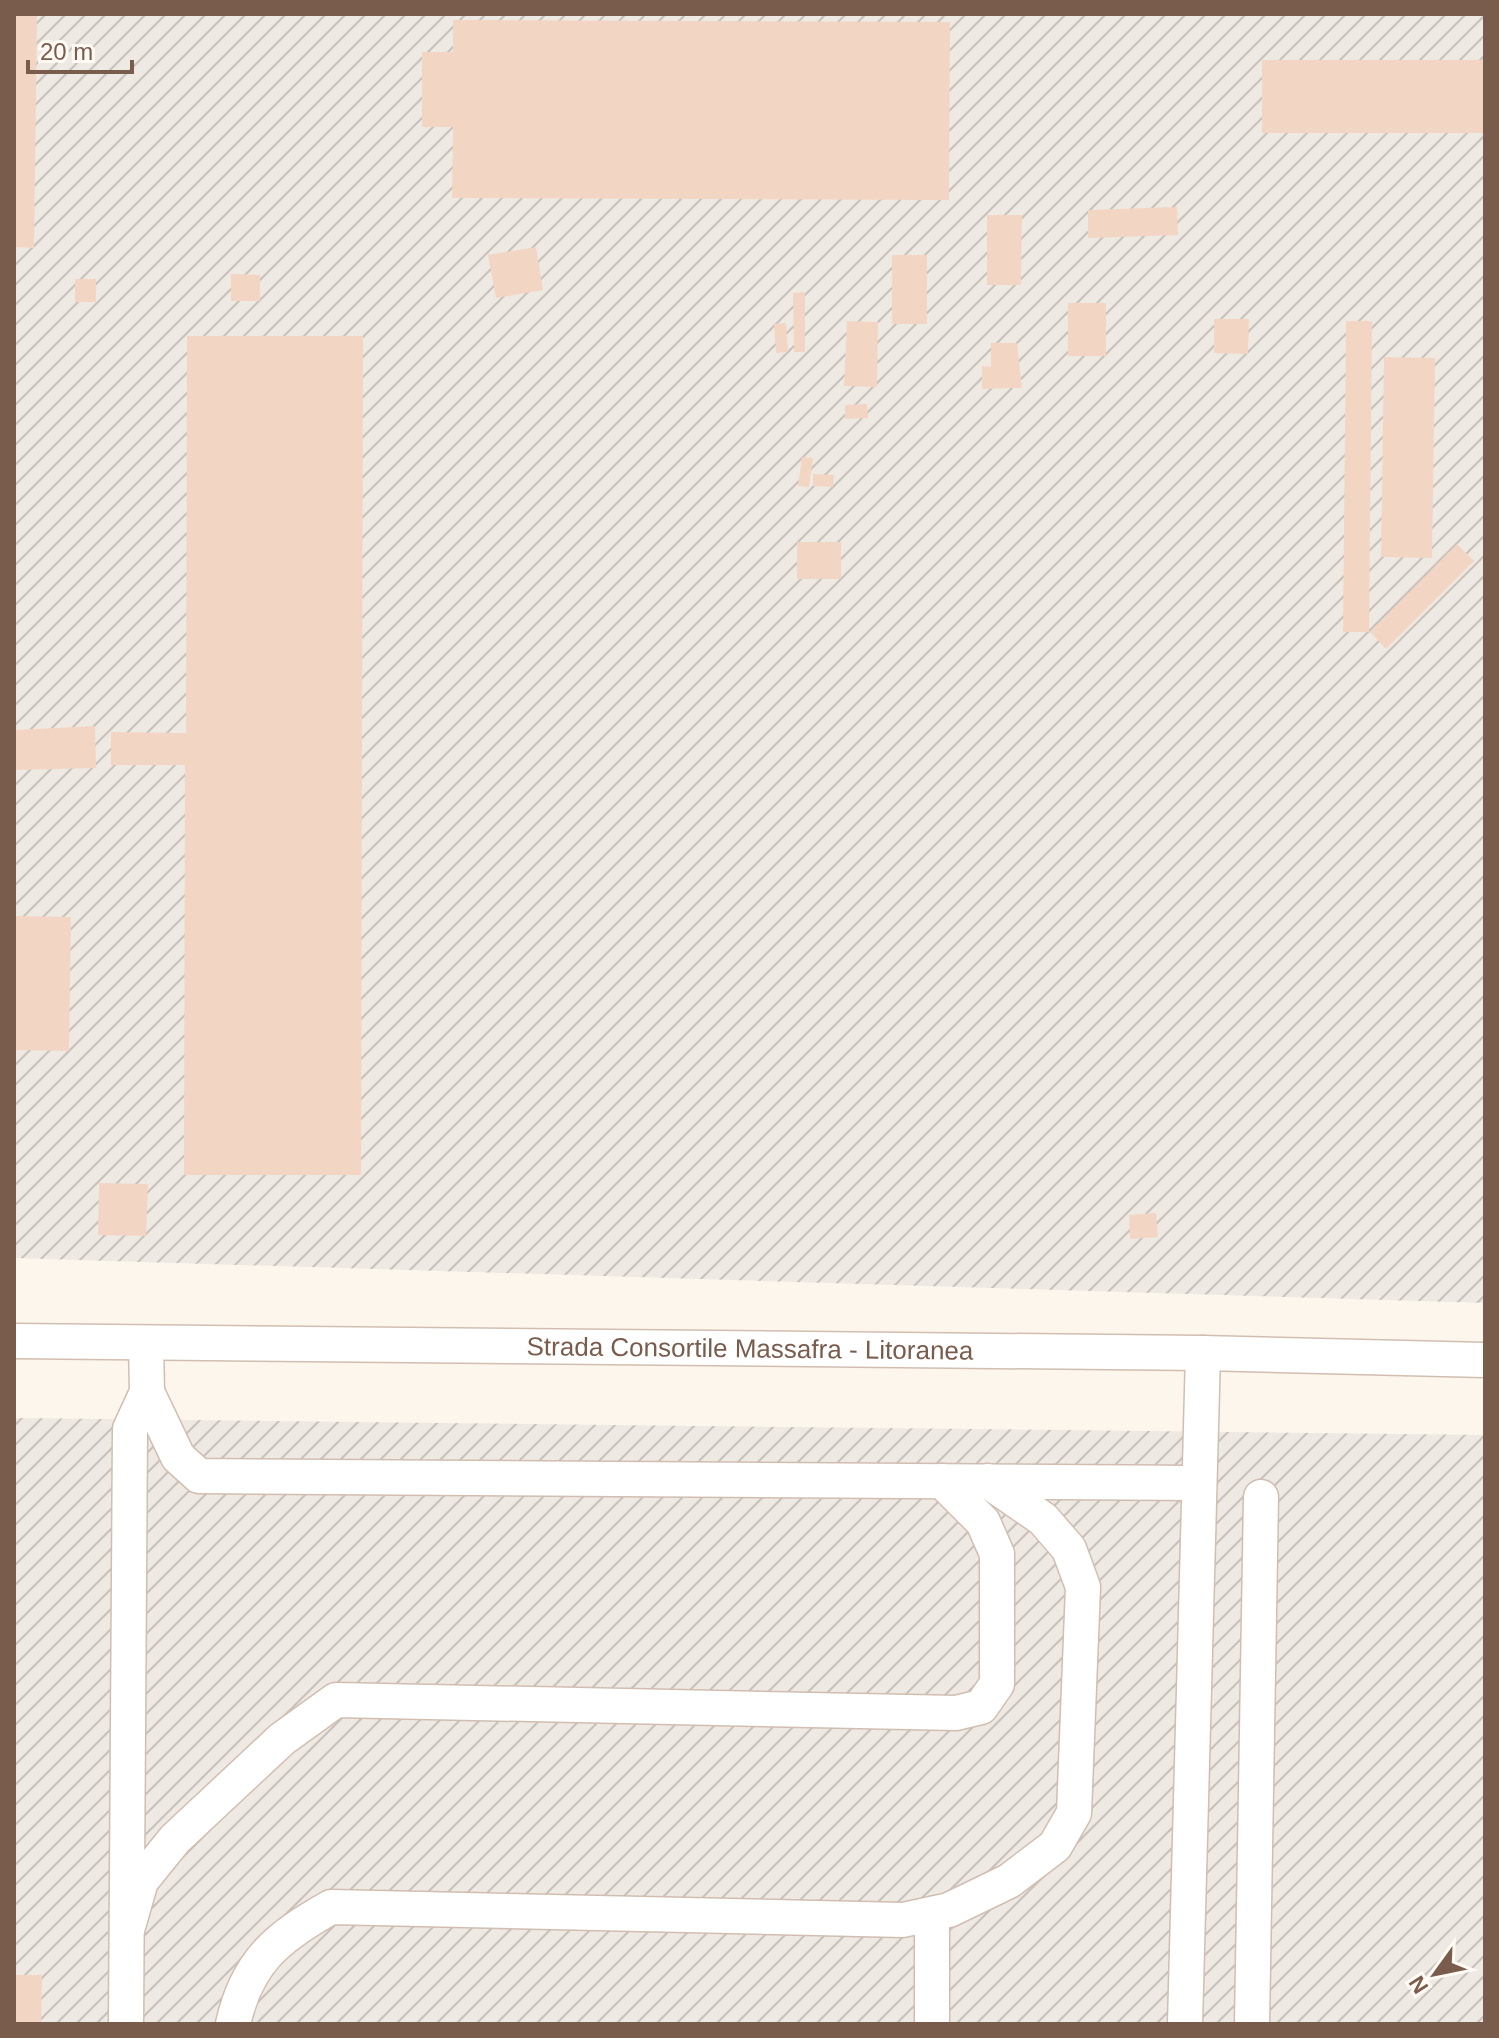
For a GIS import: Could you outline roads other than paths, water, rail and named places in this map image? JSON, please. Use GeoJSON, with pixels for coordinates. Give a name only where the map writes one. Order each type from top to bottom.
{"type":"FeatureCollection","features":[{"type":"Feature","properties":{"kind":"street","name":"Strada Consortile Massafra - Litoranea"},"geometry":{"type":"LineString","coordinates":[[14,1341],[1203,1353],[1485,1360]]}},
{"type":"Feature","properties":{"kind":"street"},"geometry":{"type":"LineString","coordinates":[[146,1343],[147,1392],[178,1457],[199,1476],[1199,1483]]}},
{"type":"Feature","properties":{"kind":"street"},"geometry":{"type":"LineString","coordinates":[[1185,2024],[1203,1353]]}},
{"type":"Feature","properties":{"kind":"street"},"geometry":{"type":"LineString","coordinates":[[126,2024],[130,1429],[147,1392]]}},
{"type":"Feature","properties":{"kind":"street"},"geometry":{"type":"LineString","coordinates":[[127,1930],[141,1881],[175,1839],[282,1739],[336,1700],[956,1713],[981,1707],[997,1684],[997,1554],[983,1522],[942,1481]]}},
{"type":"Feature","properties":{"kind":"street"},"geometry":{"type":"LineString","coordinates":[[233,2024],[254,1965],[286,1933],[331,1907],[903,1920],[949,1910],[1009,1881],[1055,1846],[1074,1813],[1083,1587],[1069,1549],[1043,1519],[988,1481]]}},
{"type":"Feature","properties":{"kind":"street"},"geometry":{"type":"LineString","coordinates":[[1252,2024],[1261,1497]]}},
{"type":"Feature","properties":{"kind":"street"},"geometry":{"type":"LineString","coordinates":[[932,1914],[932,2024]]}}]}
